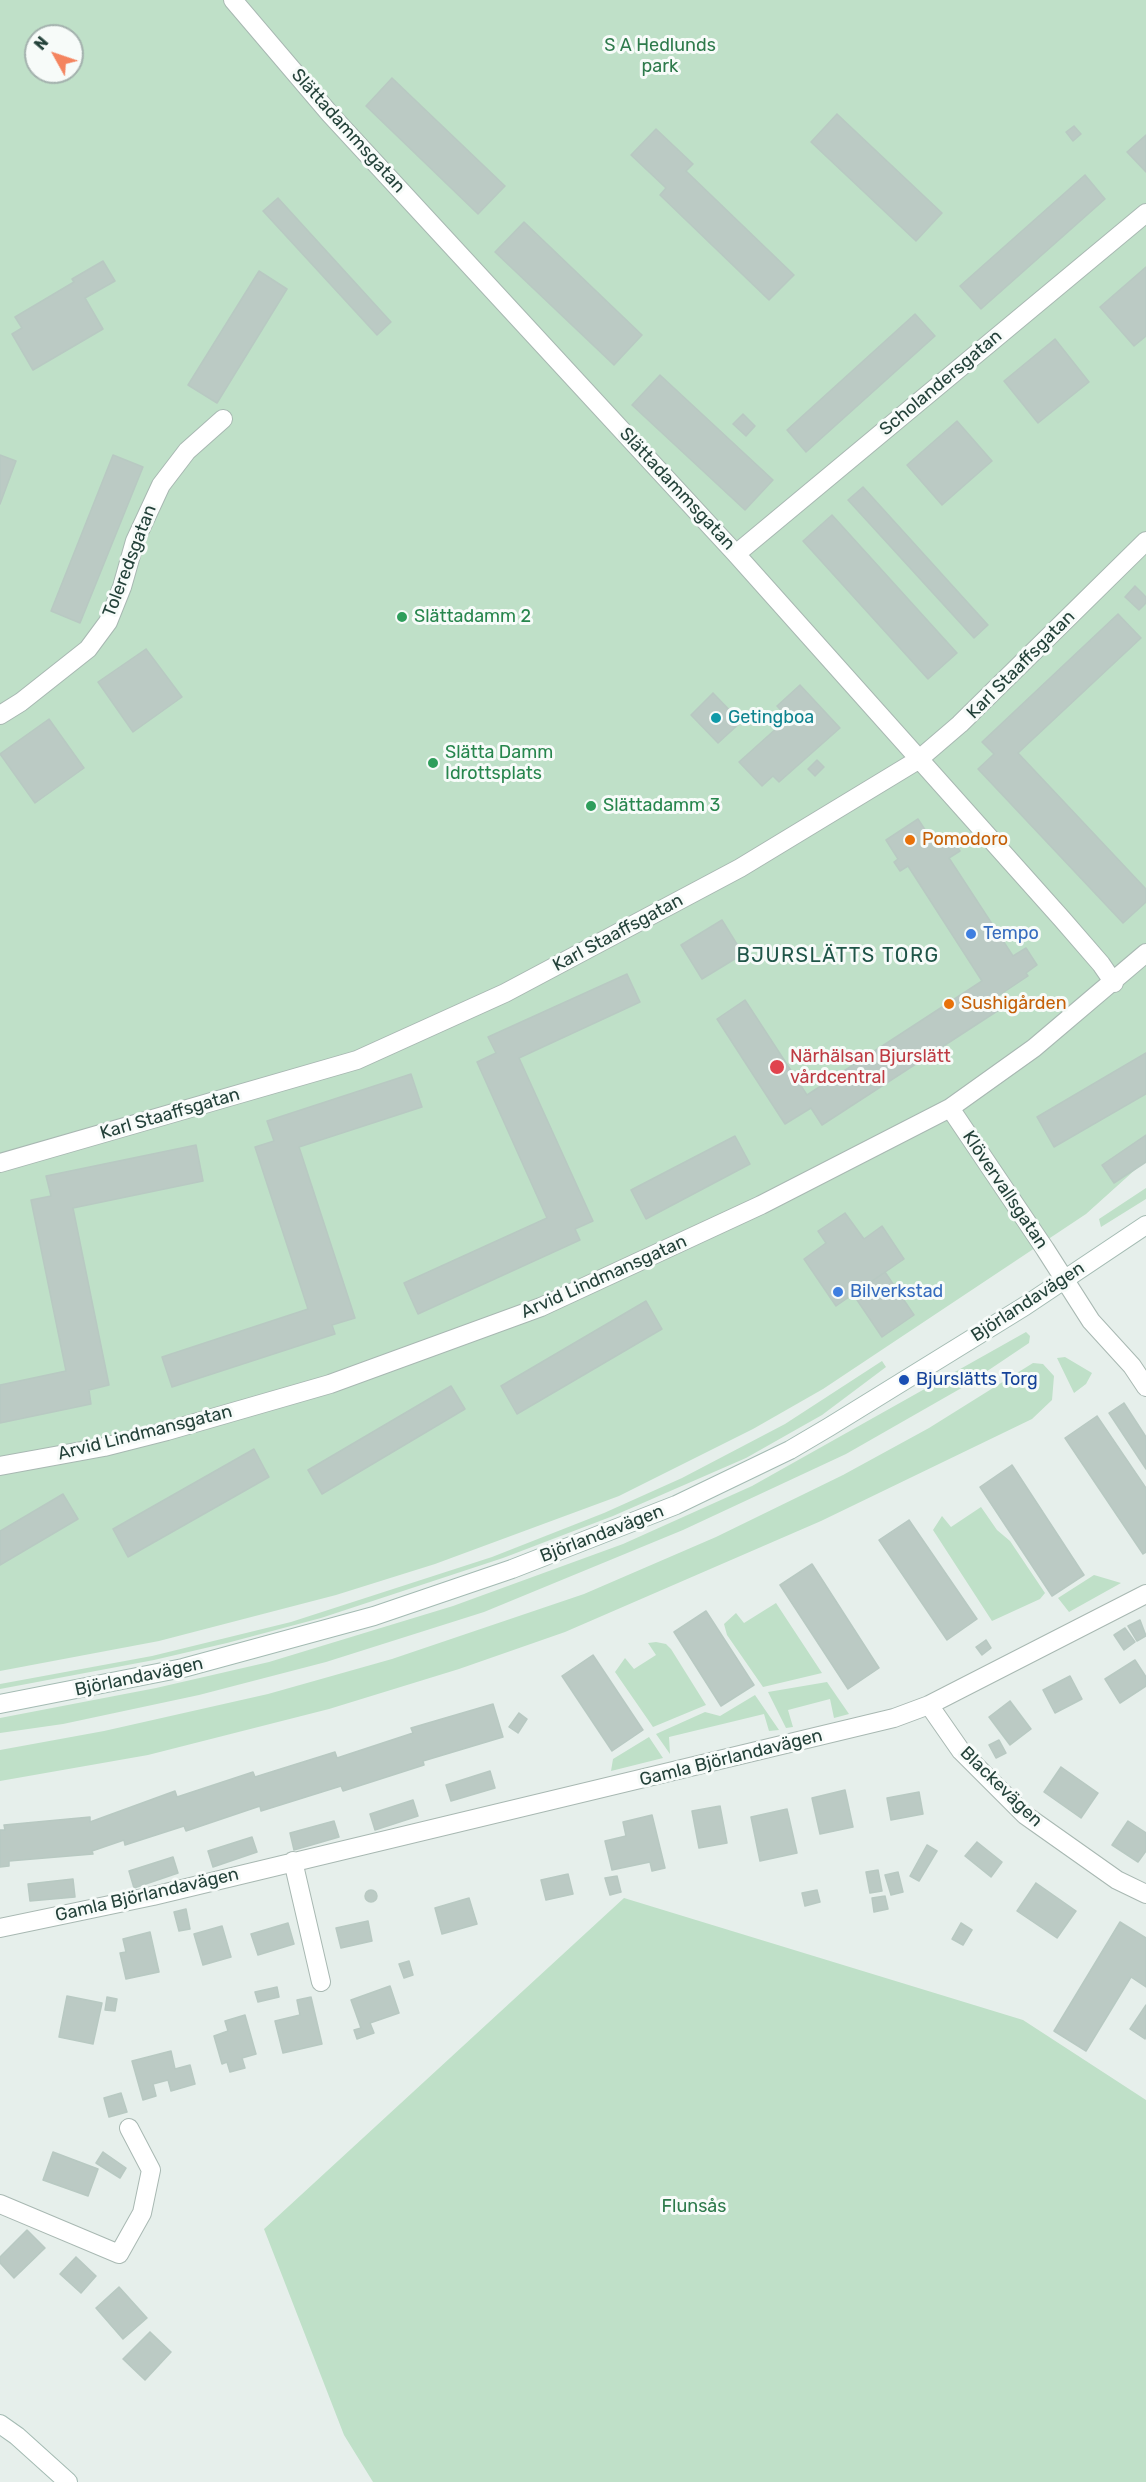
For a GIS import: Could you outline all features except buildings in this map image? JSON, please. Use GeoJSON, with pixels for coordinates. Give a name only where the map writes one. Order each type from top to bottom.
{"type":"FeatureCollection","features":[{"type":"Feature","properties":{"kind":"street","name":"Slättadammsgatan"},"geometry":{"type":"LineString","coordinates":[[233,0],[330,114],[736,554],[1062,919],[1101,964],[1114,983]]}},
{"type":"Feature","properties":{"kind":"street","name":"Scholandersgatan"},"geometry":{"type":"LineString","coordinates":[[736,554],[1146,213]]}},
{"type":"Feature","properties":{"kind":"street","name":"Toleredsgatan"},"geometry":{"type":"LineString","coordinates":[[0,715],[21,702],[88,649],[108,622],[122,587],[135,541],[161,485],[187,451],[223,419]]}},
{"type":"Feature","properties":{"kind":"street","name":"Karl Staaffsgatan"},"geometry":{"type":"LineString","coordinates":[[0,1163],[357,1060],[505,993],[730,873],[918,760],[960,724],[1146,541]]}},
{"type":"Feature","properties":{"kind":"street","name":"Arvid Lindmansgatan"},"geometry":{"type":"LineString","coordinates":[[0,1466],[156,1434],[330,1384],[541,1307],[761,1205],[950,1108],[1034,1048],[1114,983],[1146,953]]}},
{"type":"Feature","properties":{"kind":"street","name":"Klövervallsgatan"},"geometry":{"type":"LineString","coordinates":[[950,1108],[1065,1279],[1090,1321],[1132,1365],[1146,1387]]}},
{"type":"Feature","properties":{"kind":"street","name":"Björlandavägen"},"geometry":{"type":"LineString","coordinates":[[0,1704],[140,1677],[265,1647],[406,1606],[589,1541],[676,1505],[790,1450],[1065,1279],[1146,1225]]}},
{"type":"Feature","properties":{"kind":"street","name":"Gamla Björlandavägen"},"geometry":{"type":"LineString","coordinates":[[0,1928],[153,1896],[882,1721],[929,1705],[1146,1594]]}},
{"type":"Feature","properties":{"kind":"street","name":"Blackevägen"},"geometry":{"type":"LineString","coordinates":[[929,1705],[961,1751],[1025,1815],[1118,1880],[1146,1894]]}},
{"type":"Feature","properties":{"kind":"street"},"geometry":{"type":"LineString","coordinates":[[293,1861],[321,1982]]}},
{"type":"Feature","properties":{"kind":"street"},"geometry":{"type":"LineString","coordinates":[[0,2204],[119,2254],[142,2213],[151,2170],[129,2128]]}},
{"type":"Feature","properties":{"kind":"street"},"geometry":{"type":"LineString","coordinates":[[0,2424],[68,2482]]}},
{"type":"Feature","properties":{"kind":"green space","name":"S A Hedlunds park"},"geometry":{"type":"Polygon","coordinates":[[[0,0],[1146,0],[1146,1160],[1086,1214],[823,1389],[753,1429],[619,1496],[435,1564],[336,1595],[159,1641],[0,1671],[0,0]]]}},
{"type":"Feature","properties":{"kind":"green space"},"geometry":{"type":"Polygon","coordinates":[[[1146,1188],[1146,1199],[1101,1227],[1099,1219],[1146,1188]]]}},
{"type":"Feature","properties":{"kind":"green space"},"geometry":{"type":"Polygon","coordinates":[[[1026,1332],[1030,1336],[1029,1343],[965,1386],[846,1454],[683,1530],[484,1612],[326,1662],[199,1695],[63,1724],[0,1733],[0,1718],[156,1688],[269,1662],[453,1606],[623,1544],[752,1486],[1026,1332]]]}},
{"type":"Feature","properties":{"kind":"green space"},"geometry":{"type":"Polygon","coordinates":[[[1065,1357],[1092,1373],[1086,1384],[1074,1393],[1057,1358],[1065,1357]]]}},
{"type":"Feature","properties":{"kind":"green space"},"geometry":{"type":"Polygon","coordinates":[[[882,1361],[886,1367],[822,1415],[746,1458],[613,1516],[503,1558],[321,1618],[227,1643],[154,1660],[0,1689],[0,1684],[152,1656],[291,1622],[492,1557],[604,1513],[682,1478],[785,1424],[882,1361]]]}},
{"type":"Feature","properties":{"kind":"green space"},"geometry":{"type":"Polygon","coordinates":[[[1033,1363],[1043,1364],[1054,1376],[1052,1400],[1032,1419],[821,1521],[565,1632],[459,1669],[329,1709],[148,1755],[0,1781],[0,1750],[104,1731],[268,1694],[392,1659],[584,1594],[716,1537],[843,1475],[929,1428],[1033,1363]]]}},
{"type":"Feature","properties":{"kind":"green space"},"geometry":{"type":"Polygon","coordinates":[[[981,1507],[997,1530],[1010,1541],[1045,1593],[1040,1599],[992,1621],[933,1530],[942,1516],[951,1527],[981,1507]]]}},
{"type":"Feature","properties":{"kind":"green space"},"geometry":{"type":"Polygon","coordinates":[[[1094,1575],[1121,1583],[1069,1612],[1058,1598],[1094,1575]]]}},
{"type":"Feature","properties":{"kind":"green space"},"geometry":{"type":"Polygon","coordinates":[[[776,1603],[822,1673],[763,1687],[727,1635],[724,1624],[736,1613],[744,1623],[776,1603]]]}},
{"type":"Feature","properties":{"kind":"green space"},"geometry":{"type":"Polygon","coordinates":[[[648,1643],[666,1644],[671,1649],[706,1705],[653,1727],[615,1672],[625,1658],[634,1669],[656,1655],[648,1643]]]}},
{"type":"Feature","properties":{"kind":"green space"},"geometry":{"type":"Polygon","coordinates":[[[827,1682],[849,1714],[834,1718],[830,1699],[788,1710],[793,1727],[786,1728],[768,1692],[827,1682]]]}},
{"type":"Feature","properties":{"kind":"green space"},"geometry":{"type":"Polygon","coordinates":[[[755,1695],[779,1730],[769,1731],[764,1714],[669,1737],[670,1754],[656,1734],[705,1712],[720,1716],[755,1695]]]}},
{"type":"Feature","properties":{"kind":"green space"},"geometry":{"type":"Polygon","coordinates":[[[649,1737],[663,1758],[611,1771],[613,1759],[649,1737]]]}},
{"type":"Feature","properties":{"kind":"green space","name":"Flunsås"},"geometry":{"type":"Polygon","coordinates":[[[624,1898],[1023,2020],[1146,2100],[1146,2482],[373,2482],[344,2435],[264,2229],[624,1898]]]}},
{"type":"Feature","properties":{"kind":"place","name":"Slättadamm 2"},"geometry":{"type":"Point","coordinates":[402,617]}},
{"type":"Feature","properties":{"kind":"place","name":"Getingboa"},"geometry":{"type":"Point","coordinates":[716,718]}},
{"type":"Feature","properties":{"kind":"place","name":"Slätta Damm Idrottsplats"},"geometry":{"type":"Point","coordinates":[433,763]}},
{"type":"Feature","properties":{"kind":"place","name":"Slättadamm 3"},"geometry":{"type":"Point","coordinates":[591,806]}},
{"type":"Feature","properties":{"kind":"place","name":"Pomodoro"},"geometry":{"type":"Point","coordinates":[910,840]}},
{"type":"Feature","properties":{"kind":"place","name":"Tempo"},"geometry":{"type":"Point","coordinates":[971,934]}},
{"type":"Feature","properties":{"kind":"place","name":"Sushigården"},"geometry":{"type":"Point","coordinates":[949,1004]}},
{"type":"Feature","properties":{"kind":"place","name":"Närhälsan Bjurslätt vårdcentral"},"geometry":{"type":"Point","coordinates":[777,1067]}},
{"type":"Feature","properties":{"kind":"place","name":"Bilverkstad"},"geometry":{"type":"Point","coordinates":[838,1292]}},
{"type":"Feature","properties":{"kind":"place","name":"Bjurslätts Torg"},"geometry":{"type":"Point","coordinates":[904,1380]}},
{"type":"Feature","properties":{"kind":"district","name":"BJURSLÄTTS TORG"},"geometry":{"type":"Point","coordinates":[838,956]}}]}
